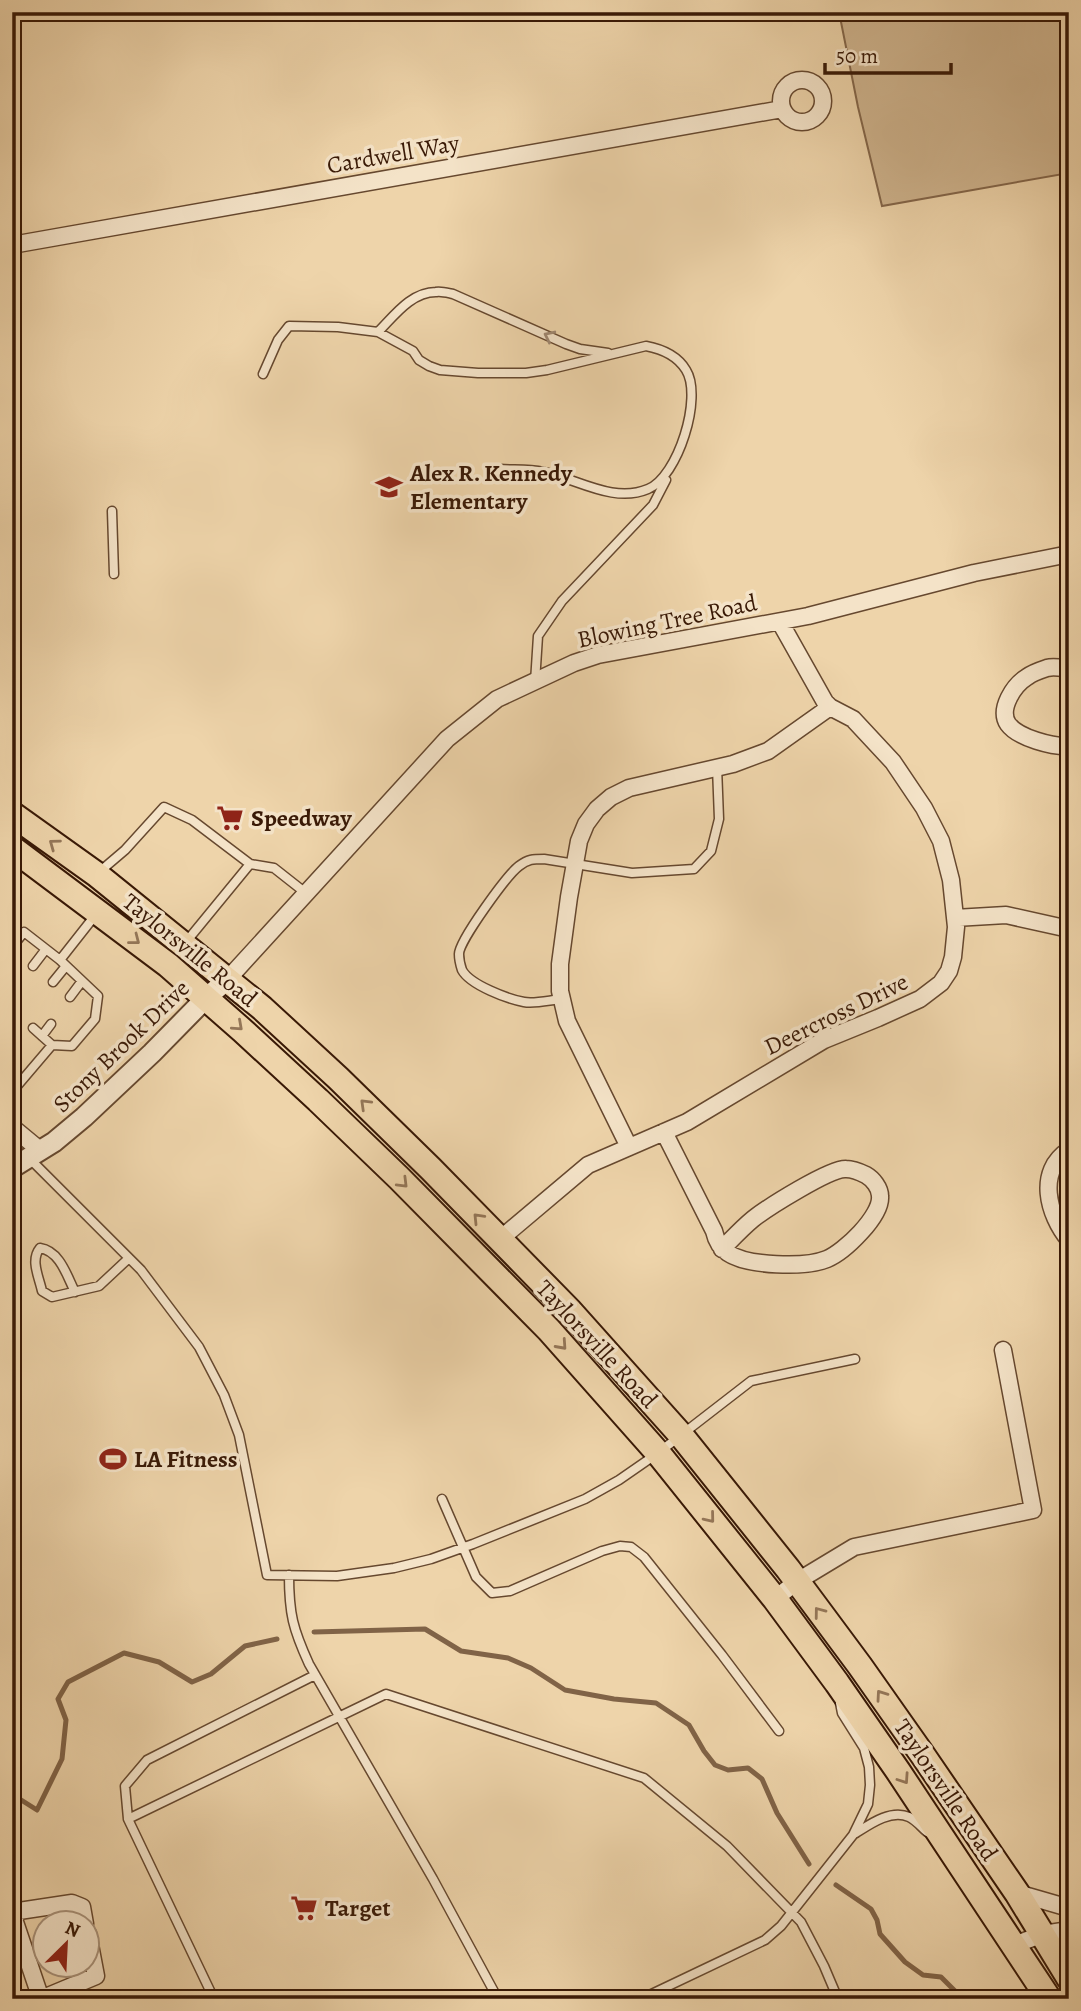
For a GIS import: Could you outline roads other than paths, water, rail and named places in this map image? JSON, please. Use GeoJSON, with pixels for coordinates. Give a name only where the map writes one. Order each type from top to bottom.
{"type":"FeatureCollection","features":[{"type":"Feature","properties":{"kind":"main road","name":"Taylorsville Road"},"geometry":{"type":"LineString","coordinates":[[12,814],[96,874],[262,1009],[338,1078],[431,1169],[570,1311],[680,1434],[788,1569],[860,1666],[1017,1892],[1069,1978]]}},
{"type":"Feature","properties":{"kind":"main road","name":"Taylorsville Road"},"geometry":{"type":"LineString","coordinates":[[12,848],[99,911],[206,998],[399,1178],[549,1330],[658,1453],[775,1599],[837,1683],[957,1857],[1049,1999]]}},
{"type":"Feature","properties":{"kind":"street"},"geometry":{"type":"LineString","coordinates":[[12,13],[19,12]]}},
{"type":"Feature","properties":{"kind":"street","name":"Cardwell Way"},"geometry":{"type":"LineString","coordinates":[[12,245],[782,109]]}},
{"type":"Feature","properties":{"kind":"street","name":"Blowing Tree Road"},"geometry":{"type":"LineString","coordinates":[[227,980],[447,739],[497,699],[574,663],[598,655],[780,622],[974,573],[1069,554]]}},
{"type":"Feature","properties":{"kind":"street","name":"Deercross Drive"},"geometry":{"type":"LineString","coordinates":[[499,1240],[588,1165],[687,1122],[824,1040],[903,1008],[932,991],[945,977],[956,942],[956,918],[951,880],[941,841],[893,762],[853,719],[825,702],[780,622]]}},
{"type":"Feature","properties":{"kind":"street"},"geometry":{"type":"LineString","coordinates":[[1069,669],[1050,667],[1025,677],[1008,697],[1005,711],[1008,724],[1025,737],[1058,747],[1069,746]]}},
{"type":"Feature","properties":{"kind":"street"},"geometry":{"type":"LineString","coordinates":[[629,1147],[567,1021],[562,999],[560,964],[579,841],[586,824],[597,809],[611,797],[629,788],[733,764],[768,751],[830,707]]}},
{"type":"Feature","properties":{"kind":"street"},"geometry":{"type":"LineString","coordinates":[[956,918],[1006,915],[1069,929]]}},
{"type":"Feature","properties":{"kind":"street","name":"Stony Brook Drive"},"geometry":{"type":"LineString","coordinates":[[28,1159],[84,1117],[227,980]]}},
{"type":"Feature","properties":{"kind":"street"},"geometry":{"type":"LineString","coordinates":[[12,1127],[28,1159]]}},
{"type":"Feature","properties":{"kind":"street"},"geometry":{"type":"LineString","coordinates":[[664,1132],[722,1249],[730,1255],[751,1262],[802,1263],[826,1259],[842,1249],[878,1210],[878,1188],[871,1178],[860,1171],[844,1168],[829,1173],[752,1220],[722,1249]]}},
{"type":"Feature","properties":{"kind":"street"},"geometry":{"type":"LineString","coordinates":[[1069,1150],[1053,1167],[1047,1187],[1049,1206],[1056,1223],[1069,1240]]}},
{"type":"Feature","properties":{"kind":"street"},"geometry":{"type":"LineString","coordinates":[[775,1599],[796,1582],[854,1547],[1033,1510],[1003,1350]]}},
{"type":"Feature","properties":{"kind":"street"},"geometry":{"type":"LineString","coordinates":[[1017,1892],[1069,1908]]}},
{"type":"Feature","properties":{"kind":"street"},"geometry":{"type":"LineString","coordinates":[[32,1972],[14,1919],[19,1911],[72,1903],[82,1907],[83,1910]]}},
{"type":"Feature","properties":{"kind":"street"},"geometry":{"type":"LineString","coordinates":[[1014,1945],[1043,1934],[1069,1930]]}},
{"type":"Feature","properties":{"kind":"street"},"geometry":{"type":"LineString","coordinates":[[35,1980],[41,1999],[86,1980]]}},
{"type":"Feature","properties":{"kind":"lane"},"geometry":{"type":"LineString","coordinates":[[379,332],[416,297],[435,291],[453,294],[580,349],[615,354]]}},
{"type":"Feature","properties":{"kind":"lane"},"geometry":{"type":"LineString","coordinates":[[263,374],[278,340],[289,326],[338,327],[379,332],[413,351],[419,360],[440,370],[526,373],[646,346],[661,348],[676,358],[687,371],[692,399],[682,444],[673,465],[653,505],[562,601],[538,636],[535,682]]}},
{"type":"Feature","properties":{"kind":"lane"},"geometry":{"type":"LineString","coordinates":[[500,469],[542,471],[592,488],[631,493],[650,489],[661,481],[673,465]]}},
{"type":"Feature","properties":{"kind":"lane"},"geometry":{"type":"LineString","coordinates":[[112,511],[114,574]]}},
{"type":"Feature","properties":{"kind":"lane"},"geometry":{"type":"LineString","coordinates":[[562,999],[526,1003],[496,993],[475,982],[462,971],[458,953],[467,935],[507,878],[517,867],[530,859],[632,873],[695,869],[711,851],[719,820],[718,767]]}},
{"type":"Feature","properties":{"kind":"lane"},"geometry":{"type":"LineString","coordinates":[[96,874],[125,850],[164,807],[192,820],[250,864],[274,869],[307,894]]}},
{"type":"Feature","properties":{"kind":"lane"},"geometry":{"type":"LineString","coordinates":[[184,944],[250,864]]}},
{"type":"Feature","properties":{"kind":"lane"},"geometry":{"type":"LineString","coordinates":[[53,982],[99,911]]}},
{"type":"Feature","properties":{"kind":"lane"},"geometry":{"type":"LineString","coordinates":[[12,947],[24,932],[98,996],[95,1019],[72,1046],[52,1045],[33,1028]]}},
{"type":"Feature","properties":{"kind":"lane"},"geometry":{"type":"LineString","coordinates":[[33,966],[46,949]]}},
{"type":"Feature","properties":{"kind":"lane"},"geometry":{"type":"LineString","coordinates":[[70,997],[82,981]]}},
{"type":"Feature","properties":{"kind":"lane"},"geometry":{"type":"LineString","coordinates":[[42,1036],[51,1024]]}},
{"type":"Feature","properties":{"kind":"lane"},"geometry":{"type":"LineString","coordinates":[[12,1091],[52,1045]]}},
{"type":"Feature","properties":{"kind":"lane"},"geometry":{"type":"LineString","coordinates":[[28,1159],[150,1281],[199,1347],[221,1389],[239,1435],[267,1575],[337,1576],[394,1568],[431,1559],[585,1499],[658,1453],[751,1381],[855,1359]]}},
{"type":"Feature","properties":{"kind":"lane"},"geometry":{"type":"LineString","coordinates":[[75,1292],[60,1260],[48,1250],[40,1248],[35,1261],[42,1291],[52,1297],[75,1292],[99,1286],[129,1258]]}},
{"type":"Feature","properties":{"kind":"lane"},"geometry":{"type":"LineString","coordinates":[[442,1499],[476,1577],[492,1593],[510,1591],[602,1551],[621,1546],[631,1547],[644,1557],[779,1731]]}},
{"type":"Feature","properties":{"kind":"lane"},"geometry":{"type":"LineString","coordinates":[[289,1575],[290,1610],[295,1634],[315,1675],[499,1999]]}},
{"type":"Feature","properties":{"kind":"lane"},"geometry":{"type":"LineString","coordinates":[[214,1999],[128,1819],[125,1786],[147,1760],[315,1675]]}},
{"type":"Feature","properties":{"kind":"lane"},"geometry":{"type":"LineString","coordinates":[[641,1999],[765,1940],[781,1926],[853,1835],[869,1799],[869,1767],[864,1748],[842,1713],[837,1683]]}},
{"type":"Feature","properties":{"kind":"lane"},"geometry":{"type":"LineString","coordinates":[[128,1819],[386,1694],[644,1778],[727,1846],[766,1883],[801,1922],[838,1999]]}},
{"type":"Feature","properties":{"kind":"lane"},"geometry":{"type":"LineString","coordinates":[[853,1835],[878,1819],[909,1817],[957,1857]]}},
{"type":"Feature","properties":{"kind":"waterway"},"geometry":{"type":"LineString","coordinates":[[314,1632],[425,1629],[461,1651],[508,1658],[531,1668],[565,1690],[656,1703],[689,1725],[715,1765],[728,1770],[748,1768],[762,1779],[777,1813],[809,1864]]}},
{"type":"Feature","properties":{"kind":"waterway"},"geometry":{"type":"LineString","coordinates":[[12,1788],[18,1798],[37,1810],[62,1759],[66,1720],[58,1699],[68,1682],[124,1653],[159,1662],[192,1682],[211,1674],[245,1646],[277,1639]]}},
{"type":"Feature","properties":{"kind":"waterway"},"geometry":{"type":"LineString","coordinates":[[836,1885],[871,1909],[880,1934],[905,1962],[923,1975],[941,1977],[963,1999]]}},
{"type":"Feature","properties":{"kind":"place","name":"Alex R. Kennedy Elementary"},"geometry":{"type":"Point","coordinates":[389,487]}},
{"type":"Feature","properties":{"kind":"place","name":"Speedway"},"geometry":{"type":"Point","coordinates":[230,818]}},
{"type":"Feature","properties":{"kind":"place","name":"LA Fitness"},"geometry":{"type":"Point","coordinates":[113,1459]}},
{"type":"Feature","properties":{"kind":"place","name":"Target"},"geometry":{"type":"Point","coordinates":[304,1908]}}]}
